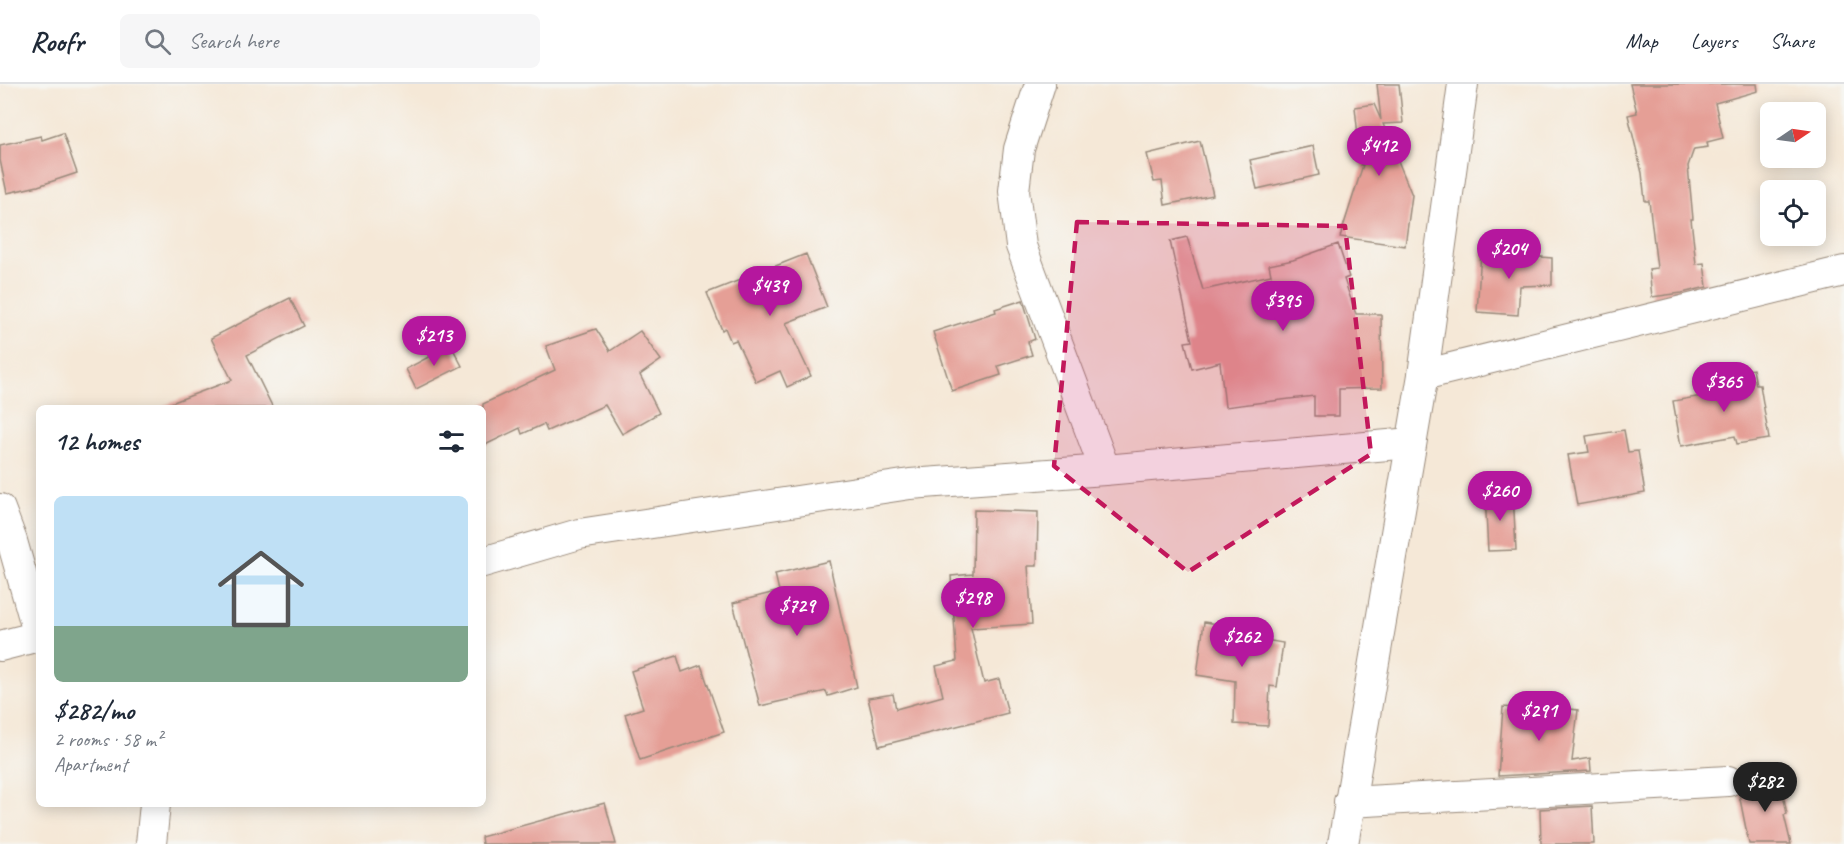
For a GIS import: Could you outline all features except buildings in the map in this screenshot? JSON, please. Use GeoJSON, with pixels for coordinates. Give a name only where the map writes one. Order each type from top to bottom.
{"type":"FeatureCollection","features":[{"type":"Feature","properties":{"kind":"street"},"geometry":{"type":"LineString","coordinates":[[1040,84],[1019,149],[1014,191],[1021,246],[1105,470]]}},
{"type":"Feature","properties":{"kind":"street"},"geometry":{"type":"LineString","coordinates":[[1343,844],[1423,375],[1463,84]]}},
{"type":"Feature","properties":{"kind":"street"},"geometry":{"type":"LineString","coordinates":[[1423,375],[1844,271]]}},
{"type":"Feature","properties":{"kind":"street"},"geometry":{"type":"LineString","coordinates":[[486,561],[579,534],[910,484],[1105,470],[1411,443]]}},
{"type":"Feature","properties":{"kind":"street"},"geometry":{"type":"LineString","coordinates":[[0,509],[12,541],[36,625]]}},
{"type":"Feature","properties":{"kind":"street"},"geometry":{"type":"LineString","coordinates":[[0,646],[36,637]]}},
{"type":"Feature","properties":{"kind":"street"},"geometry":{"type":"LineString","coordinates":[[1349,802],[1728,781]]}},
{"type":"Feature","properties":{"kind":"street"},"geometry":{"type":"LineString","coordinates":[[151,844],[154,807]]}},
{"type":"Feature","properties":{"kind":"highlighted area"},"geometry":{"type":"Polygon","coordinates":[[[1077,222],[1345,226],[1371,454],[1188,572],[1054,466],[1077,222]]]}}]}
